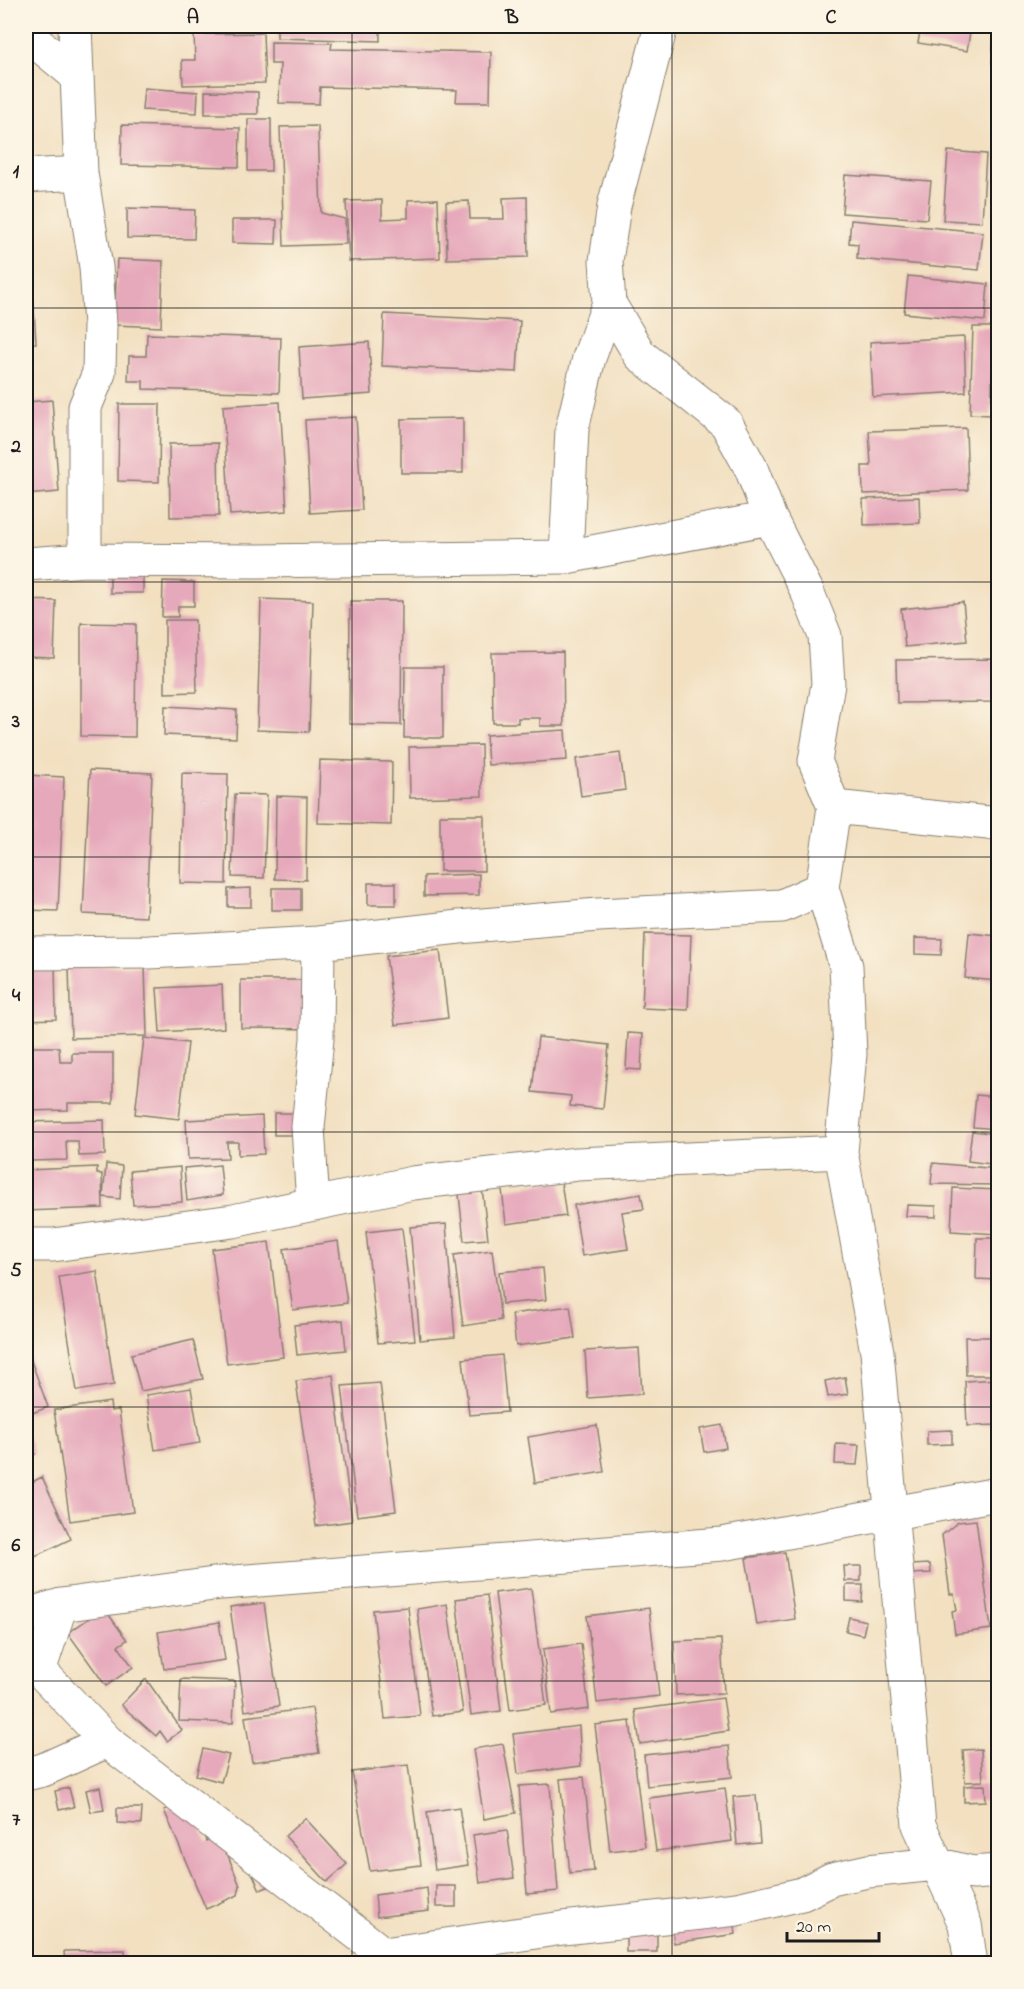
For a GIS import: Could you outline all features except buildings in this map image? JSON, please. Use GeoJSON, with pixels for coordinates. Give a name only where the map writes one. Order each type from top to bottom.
{"type":"FeatureCollection","features":[{"type":"Feature","properties":{"kind":"street"},"geometry":{"type":"LineString","coordinates":[[75,26],[81,173],[96,267],[100,325],[99,373],[85,407],[86,560]]}},
{"type":"Feature","properties":{"kind":"street"},"geometry":{"type":"LineString","coordinates":[[566,556],[572,429],[589,358],[609,303],[606,261],[615,206],[661,26]]}},
{"type":"Feature","properties":{"kind":"street"},"geometry":{"type":"LineString","coordinates":[[26,34],[77,76]]}},
{"type":"Feature","properties":{"kind":"street"},"geometry":{"type":"LineString","coordinates":[[26,176],[81,173]]}},
{"type":"Feature","properties":{"kind":"street"},"geometry":{"type":"LineString","coordinates":[[609,303],[640,355],[726,423],[751,468],[770,518],[807,591],[825,636],[828,684],[815,760],[834,807],[822,888],[846,966],[850,1054],[841,1152],[876,1352],[919,1825],[965,1924],[971,1964]]}},
{"type":"Feature","properties":{"kind":"street"},"geometry":{"type":"LineString","coordinates":[[26,564],[86,560],[257,561],[566,556],[770,518]]}},
{"type":"Feature","properties":{"kind":"street"},"geometry":{"type":"LineString","coordinates":[[834,807],[999,824]]}},
{"type":"Feature","properties":{"kind":"street"},"geometry":{"type":"LineString","coordinates":[[26,953],[148,952],[318,943],[459,927],[598,915],[782,906],[822,888]]}},
{"type":"Feature","properties":{"kind":"street"},"geometry":{"type":"LineString","coordinates":[[782,906],[835,929]]}},
{"type":"Feature","properties":{"kind":"street"},"geometry":{"type":"LineString","coordinates":[[313,1204],[308,1126],[317,1039],[318,943]]}},
{"type":"Feature","properties":{"kind":"street"},"geometry":{"type":"LineString","coordinates":[[26,1245],[53,1245],[233,1221],[412,1183],[577,1164],[841,1152]]}},
{"type":"Feature","properties":{"kind":"street"},"geometry":{"type":"LineString","coordinates":[[26,1615],[61,1605],[221,1583],[722,1544],[999,1494]]}},
{"type":"Feature","properties":{"kind":"street"},"geometry":{"type":"LineString","coordinates":[[61,1605],[32,1664],[107,1741],[388,1959],[563,1928],[737,1909],[802,1893],[832,1879],[868,1871],[936,1864],[973,1873],[999,1871]]}},
{"type":"Feature","properties":{"kind":"street"},"geometry":{"type":"LineString","coordinates":[[26,1774],[43,1770],[107,1741]]}}]}
